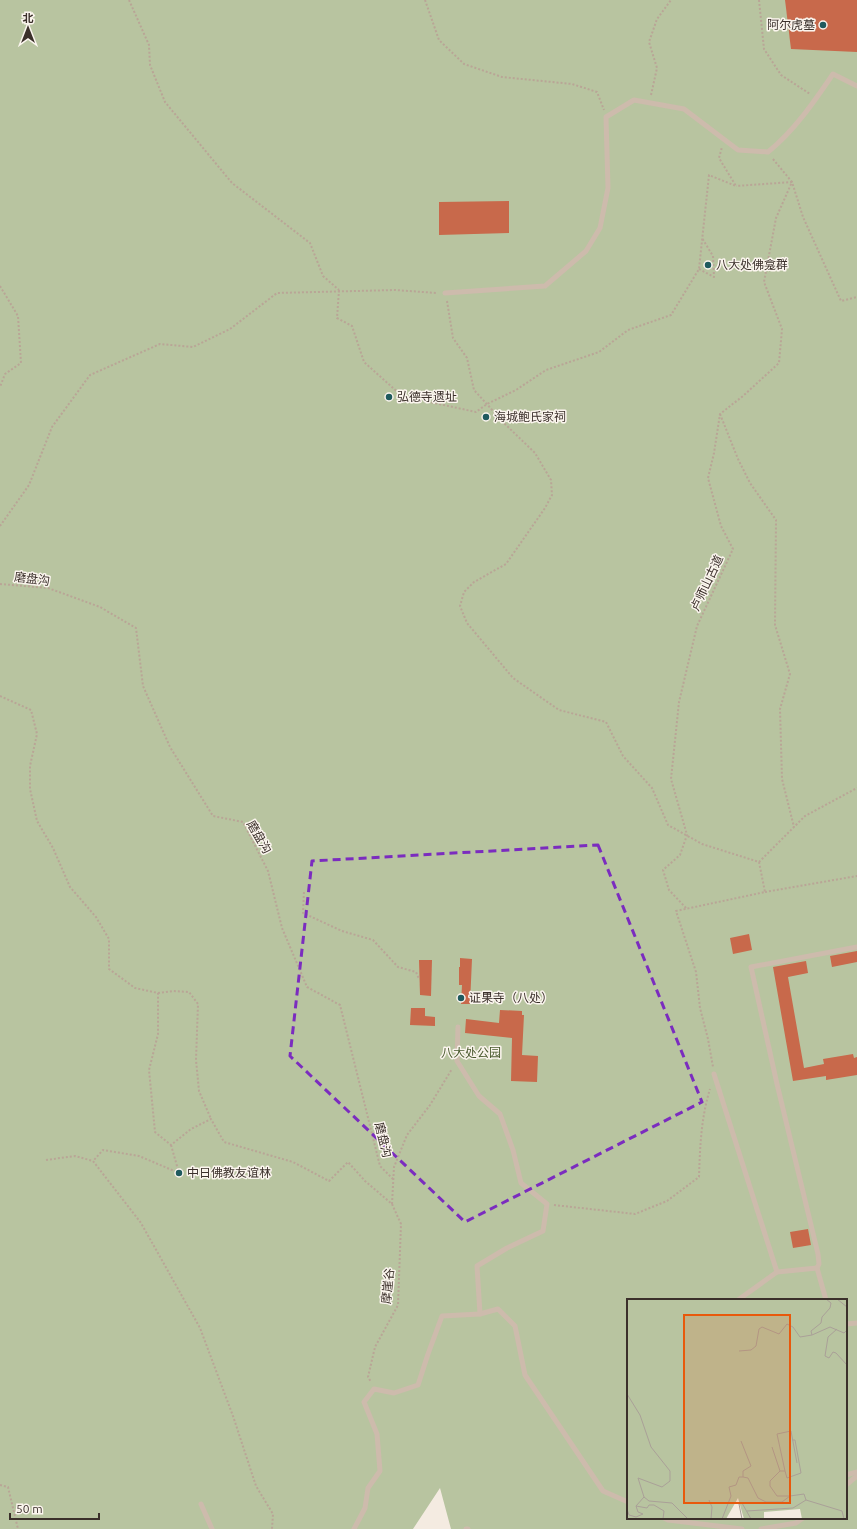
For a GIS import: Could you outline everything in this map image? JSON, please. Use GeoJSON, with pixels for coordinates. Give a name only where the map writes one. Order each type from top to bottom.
{"type":"FeatureCollection","features":[{"type":"Feature","properties":{"kind":"lane"},"geometry":{"type":"LineString","coordinates":[[445,293],[545,286],[586,252],[600,228],[608,188],[606,117],[634,100],[684,109],[738,150],[768,152],[780,142],[816,98],[833,74],[857,86]]}},
{"type":"Feature","properties":{"kind":"lane"},"geometry":{"type":"LineString","coordinates":[[826,1299],[817,1268],[819,1264],[818,1254],[777,1084],[751,967],[857,947]]}},
{"type":"Feature","properties":{"kind":"lane"},"geometry":{"type":"LineString","coordinates":[[458,1027],[457,1061],[479,1096],[500,1114],[513,1150],[521,1184],[547,1204],[543,1230],[507,1248],[477,1266],[480,1314]]}},
{"type":"Feature","properties":{"kind":"lane"},"geometry":{"type":"LineString","coordinates":[[714,1074],[777,1272]]}},
{"type":"Feature","properties":{"kind":"lane"},"geometry":{"type":"LineString","coordinates":[[739,1299],[777,1272],[817,1268]]}},
{"type":"Feature","properties":{"kind":"lane"},"geometry":{"type":"LineString","coordinates":[[354,1529],[365,1508],[368,1488],[380,1471],[377,1434],[364,1402],[374,1389],[394,1393],[418,1385],[442,1316],[480,1314],[498,1309],[515,1326],[525,1375],[603,1491],[627,1502]]}},
{"type":"Feature","properties":{"kind":"lane"},"geometry":{"type":"LineString","coordinates":[[847,1324],[857,1322]]}},
{"type":"Feature","properties":{"kind":"lane"},"geometry":{"type":"LineString","coordinates":[[847,1475],[857,1472]]}},
{"type":"Feature","properties":{"kind":"lane"},"geometry":{"type":"LineString","coordinates":[[847,1484],[857,1476]]}},
{"type":"Feature","properties":{"kind":"lane"},"geometry":{"type":"LineString","coordinates":[[201,1504],[212,1529]]}},
{"type":"Feature","properties":{"kind":"lane"},"geometry":{"type":"LineString","coordinates":[[666,1519],[742,1529]]}},
{"type":"Feature","properties":{"kind":"lane"},"geometry":{"type":"LineString","coordinates":[[761,1529],[796,1523],[802,1519]]}},
{"type":"Feature","properties":{"kind":"path"},"geometry":{"type":"LineString","coordinates":[[129,0],[149,45],[150,65],[165,102],[232,183],[310,243],[323,276],[339,290]]}},
{"type":"Feature","properties":{"kind":"path"},"geometry":{"type":"LineString","coordinates":[[425,0],[439,40],[464,64],[502,77],[572,84],[597,92],[606,117]]}},
{"type":"Feature","properties":{"kind":"path"},"geometry":{"type":"LineString","coordinates":[[649,102],[657,68],[649,42],[657,18],[671,0]]}},
{"type":"Feature","properties":{"kind":"path"},"geometry":{"type":"LineString","coordinates":[[758,0],[764,49],[781,75],[816,98]]}},
{"type":"Feature","properties":{"kind":"path"},"geometry":{"type":"LineString","coordinates":[[724,140],[718,158],[736,186]]}},
{"type":"Feature","properties":{"kind":"path"},"geometry":{"type":"LineString","coordinates":[[768,152],[792,182],[803,217],[841,300],[857,297]]}},
{"type":"Feature","properties":{"kind":"path"},"geometry":{"type":"LineString","coordinates":[[339,290],[337,318],[352,326],[364,362],[402,396],[476,412],[487,404],[516,390],[546,370],[599,352],[628,330],[671,315],[698,269],[709,175],[736,186],[792,182]]}},
{"type":"Feature","properties":{"kind":"path"},"geometry":{"type":"LineString","coordinates":[[792,182],[776,218],[764,282],[782,329],[779,363],[743,396],[720,414],[738,459],[750,483],[776,520],[775,625],[790,674],[780,709],[782,779],[794,827]]}},
{"type":"Feature","properties":{"kind":"path"},"geometry":{"type":"LineString","coordinates":[[698,269],[714,277],[713,256],[702,238]]}},
{"type":"Feature","properties":{"kind":"path"},"geometry":{"type":"LineString","coordinates":[[0,286],[18,316],[21,363],[5,374],[0,387]]}},
{"type":"Feature","properties":{"kind":"path"},"geometry":{"type":"LineString","coordinates":[[0,526],[29,485],[52,427],[90,375],[160,344],[193,347],[230,328],[277,293],[339,290],[395,290],[445,293],[453,338],[466,358],[474,390],[505,424],[535,453],[551,480],[552,495],[545,508],[506,564],[474,582],[464,592],[460,606],[467,623],[513,678],[559,710],[606,722],[623,756],[652,788],[668,825],[702,844],[759,862]]}},
{"type":"Feature","properties":{"kind":"path","name":"卢师山古道"},"geometry":{"type":"LineString","coordinates":[[687,835],[671,779],[679,702],[697,626],[734,549],[721,526],[708,478],[714,453],[720,414]]}},
{"type":"Feature","properties":{"kind":"path","name":"磨盘沟"},"geometry":{"type":"LineString","coordinates":[[0,584],[48,588],[100,607],[136,628],[143,686],[170,747],[213,816],[243,822],[268,871],[282,928],[307,987],[340,1005],[380,1166],[393,1180]]}},
{"type":"Feature","properties":{"kind":"path"},"geometry":{"type":"LineString","coordinates":[[0,696],[31,710],[37,734],[30,766],[30,789],[37,821],[53,848],[70,887],[96,916],[109,939],[109,969],[135,988],[158,993],[172,991],[188,992],[198,1004],[196,1060],[199,1091],[211,1119],[224,1142],[293,1162],[329,1181],[348,1162],[365,1181],[392,1204]]}},
{"type":"Feature","properties":{"kind":"path"},"geometry":{"type":"LineString","coordinates":[[759,862],[805,816],[857,788]]}},
{"type":"Feature","properties":{"kind":"path"},"geometry":{"type":"LineString","coordinates":[[687,835],[680,855],[663,870],[669,890],[687,909]]}},
{"type":"Feature","properties":{"kind":"path"},"geometry":{"type":"LineString","coordinates":[[759,862],[764,892]]}},
{"type":"Feature","properties":{"kind":"path"},"geometry":{"type":"LineString","coordinates":[[547,1204],[635,1214],[667,1201],[699,1178],[700,1140],[706,1101],[714,1074],[708,1039],[700,1008],[696,972],[676,911],[764,892],[857,876]]}},
{"type":"Feature","properties":{"kind":"path"},"geometry":{"type":"LineString","coordinates":[[304,892],[303,913],[342,931],[373,940],[398,967],[416,972],[420,978]]}},
{"type":"Feature","properties":{"kind":"path"},"geometry":{"type":"LineString","coordinates":[[93,1161],[103,1150],[139,1156],[179,1172],[171,1145],[155,1132],[149,1070],[158,1034],[158,993]]}},
{"type":"Feature","properties":{"kind":"path"},"geometry":{"type":"LineString","coordinates":[[392,1204],[394,1167],[407,1135],[430,1105],[457,1061]]}},
{"type":"Feature","properties":{"kind":"path"},"geometry":{"type":"LineString","coordinates":[[171,1145],[191,1129],[211,1119]]}},
{"type":"Feature","properties":{"kind":"path"},"geometry":{"type":"LineString","coordinates":[[46,1160],[75,1156],[93,1161],[141,1223],[200,1328],[233,1416],[256,1486],[273,1514],[272,1529]]}},
{"type":"Feature","properties":{"kind":"path","name":"摩崖谷"},"geometry":{"type":"LineString","coordinates":[[374,1389],[368,1377],[375,1347],[398,1305],[401,1224],[392,1204]]}},
{"type":"Feature","properties":{"kind":"path"},"geometry":{"type":"LineString","coordinates":[[0,1485],[8,1486],[18,1529]]}},
{"type":"Feature","properties":{"kind":"highlighted area"},"geometry":{"type":"Polygon","coordinates":[[[598,845],[702,1102],[465,1222],[290,1056],[312,861],[598,845]]]}},
{"type":"Feature","properties":{"kind":"green space","name":"八大处公园"},"geometry":{"type":"Polygon","coordinates":[[[0,0],[857,0],[857,1529],[451,1529],[440,1488],[413,1529],[0,1529],[0,0]]]}},
{"type":"Feature","properties":{"kind":"building","name":"阿尔虎墓"},"geometry":{"type":"Polygon","coordinates":[[[785,0],[857,0],[857,52],[791,49],[785,0]]]}},
{"type":"Feature","properties":{"kind":"building"},"geometry":{"type":"Polygon","coordinates":[[[509,201],[509,233],[439,235],[439,202],[509,201]]]}},
{"type":"Feature","properties":{"kind":"building"},"geometry":{"type":"Polygon","coordinates":[[[749,934],[752,950],[733,954],[730,938],[749,934]]]}},
{"type":"Feature","properties":{"kind":"building"},"geometry":{"type":"Polygon","coordinates":[[[857,951],[857,962],[832,967],[830,956],[857,951]]]}},
{"type":"Feature","properties":{"kind":"building"},"geometry":{"type":"Polygon","coordinates":[[[460,958],[472,959],[470,1004],[461,1004],[462,985],[459,985],[460,958]]]}},
{"type":"Feature","properties":{"kind":"building"},"geometry":{"type":"Polygon","coordinates":[[[419,960],[432,960],[431,996],[420,995],[419,960]]]}},
{"type":"Feature","properties":{"kind":"building"},"geometry":{"type":"Polygon","coordinates":[[[806,961],[808,973],[788,977],[804,1068],[824,1064],[823,1059],[853,1054],[854,1058],[857,1057],[857,1075],[826,1080],[826,1076],[793,1081],[773,967],[806,961]]]}},
{"type":"Feature","properties":{"kind":"building"},"geometry":{"type":"Polygon","coordinates":[[[411,1008],[425,1008],[425,1016],[435,1017],[435,1026],[410,1025],[411,1008]]]}},
{"type":"Feature","properties":{"kind":"building"},"geometry":{"type":"Polygon","coordinates":[[[500,1010],[522,1011],[522,1015],[524,1015],[522,1055],[538,1056],[537,1082],[511,1081],[512,1038],[465,1033],[466,1019],[499,1023],[500,1010]]]}},
{"type":"Feature","properties":{"kind":"building"},"geometry":{"type":"Polygon","coordinates":[[[808,1229],[811,1245],[793,1248],[790,1232],[808,1229]]]}},
{"type":"Feature","properties":{"kind":"place","name":"阿尔虎墓"},"geometry":{"type":"Point","coordinates":[823,25]}},
{"type":"Feature","properties":{"kind":"place","name":"八大处佛龛群"},"geometry":{"type":"Point","coordinates":[708,265]}},
{"type":"Feature","properties":{"kind":"place","name":"弘德寺遗址"},"geometry":{"type":"Point","coordinates":[389,397]}},
{"type":"Feature","properties":{"kind":"place","name":"海城鲍氏家祠"},"geometry":{"type":"Point","coordinates":[486,417]}},
{"type":"Feature","properties":{"kind":"place","name":"证果寺（八处）"},"geometry":{"type":"Point","coordinates":[461,998]}},
{"type":"Feature","properties":{"kind":"place","name":"中日佛教友谊林"},"geometry":{"type":"Point","coordinates":[179,1173]}}]}
